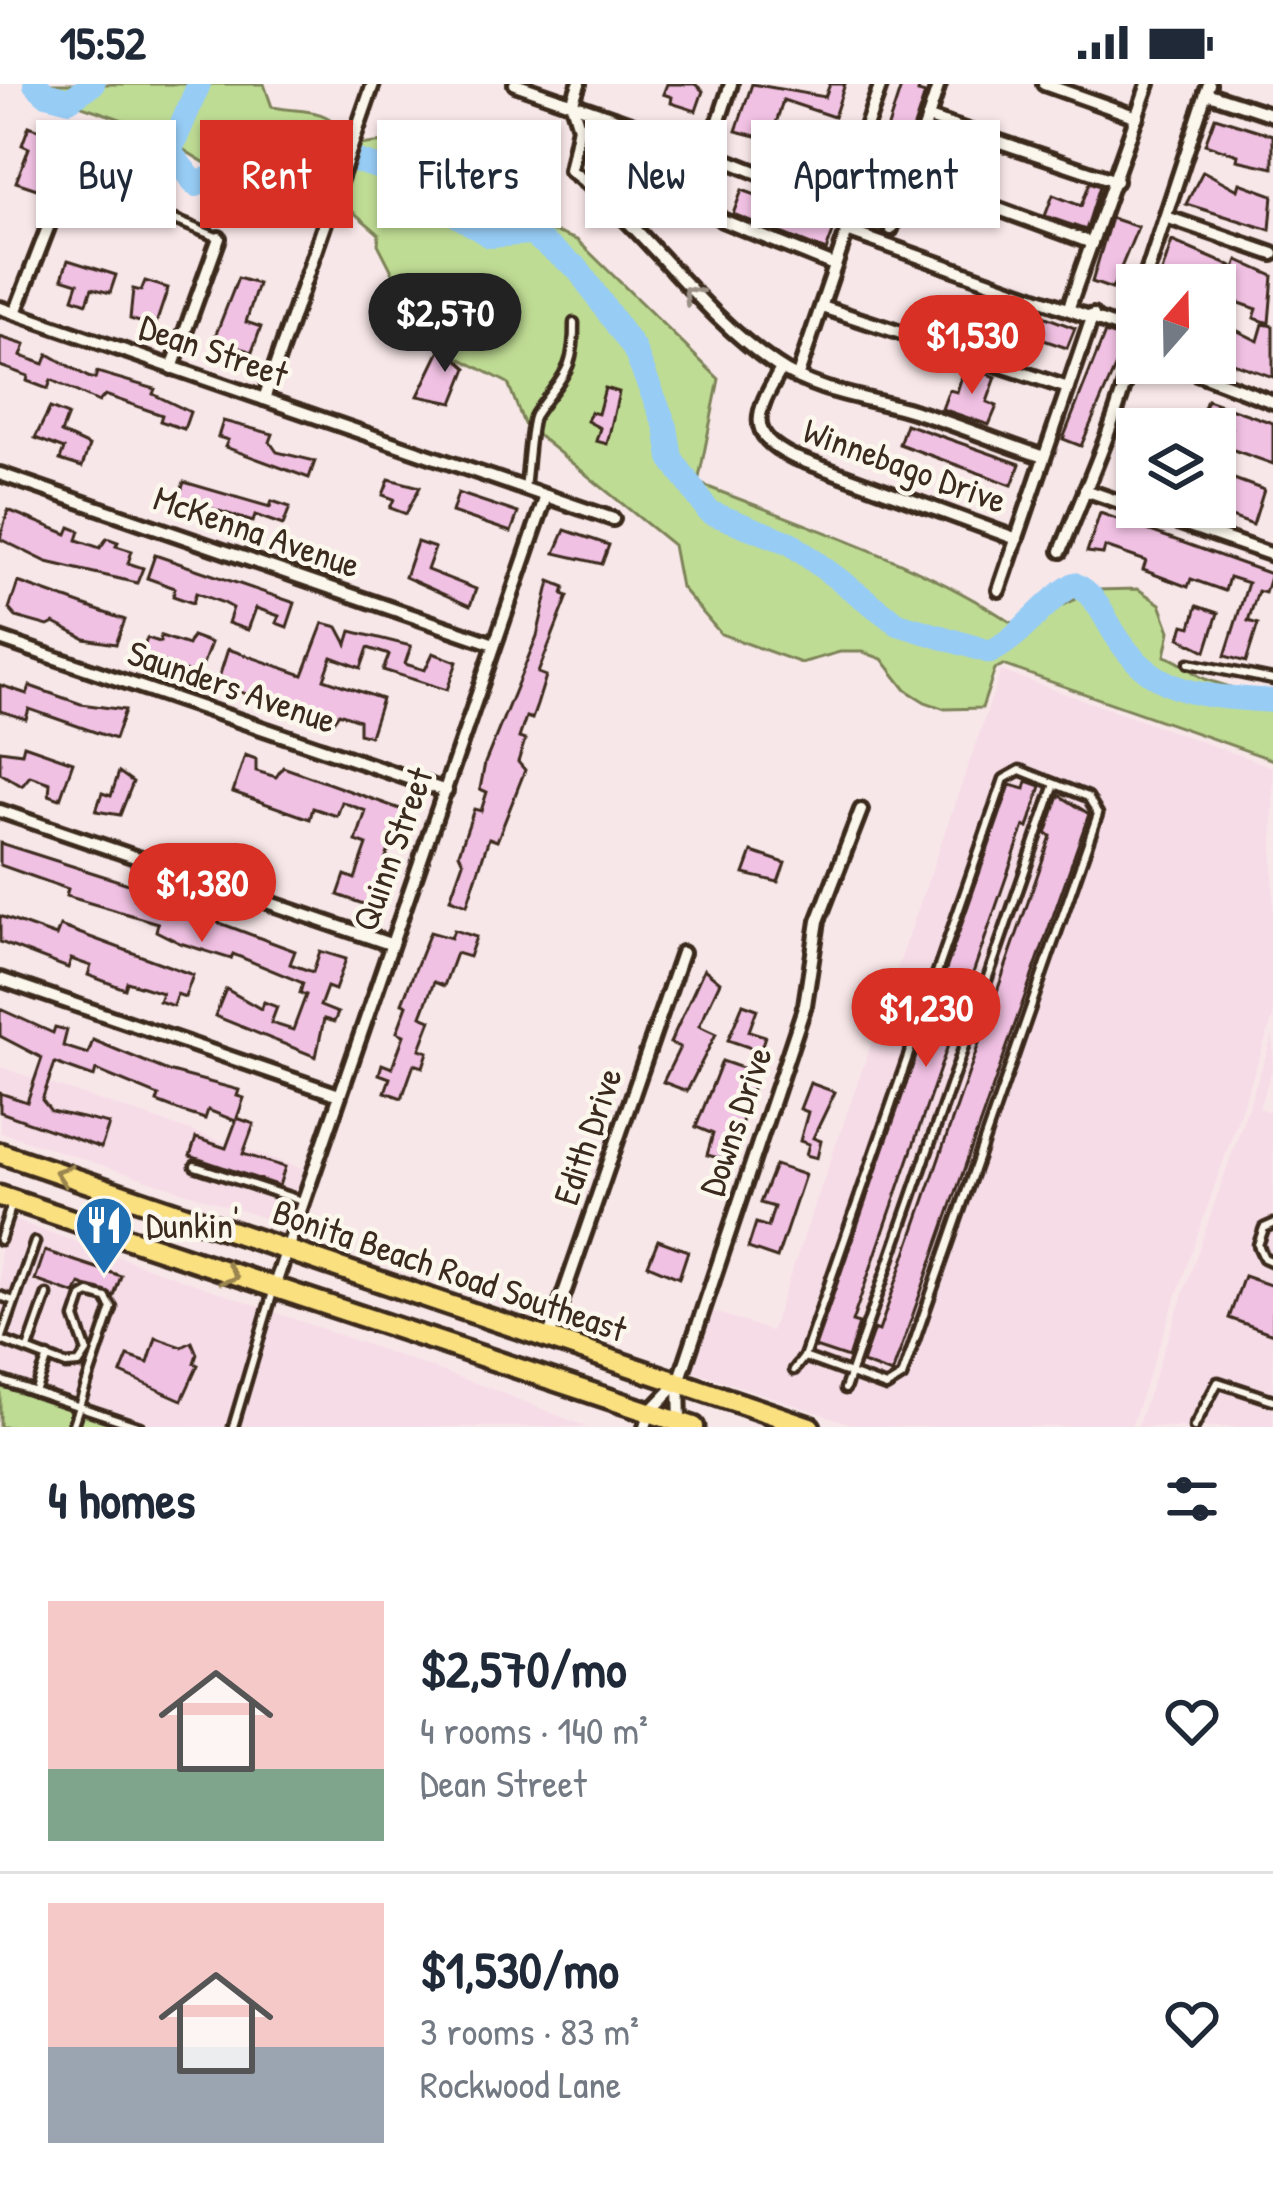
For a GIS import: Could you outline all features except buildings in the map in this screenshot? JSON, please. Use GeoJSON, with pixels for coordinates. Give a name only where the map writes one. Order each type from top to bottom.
{"type":"FeatureCollection","features":[{"type":"Feature","properties":{"kind":"main road","name":"Bonita Beach Road Southeast"},"geometry":{"type":"LineString","coordinates":[[0,1153],[810,1427]]}},
{"type":"Feature","properties":{"kind":"main road","name":"Bonita Beach Road Southeast"},"geometry":{"type":"LineString","coordinates":[[7,1199],[648,1419],[684,1426]]}},
{"type":"Feature","properties":{"kind":"street"},"geometry":{"type":"LineString","coordinates":[[265,399],[373,84]]}},
{"type":"Feature","properties":{"kind":"street"},"geometry":{"type":"LineString","coordinates":[[515,84],[617,120]]}},
{"type":"Feature","properties":{"kind":"street"},"geometry":{"type":"LineString","coordinates":[[572,104],[579,84]]}},
{"type":"Feature","properties":{"kind":"street"},"geometry":{"type":"LineString","coordinates":[[719,120],[731,84]]}},
{"type":"Feature","properties":{"kind":"street"},"geometry":{"type":"LineString","coordinates":[[868,120],[881,84]]}},
{"type":"Feature","properties":{"kind":"street"},"geometry":{"type":"LineString","coordinates":[[939,84],[929,118],[1115,181]]}},
{"type":"Feature","properties":{"kind":"street"},"geometry":{"type":"LineString","coordinates":[[1044,84],[1138,117]]}},
{"type":"Feature","properties":{"kind":"street"},"geometry":{"type":"LineString","coordinates":[[1069,307],[1148,84]]}},
{"type":"Feature","properties":{"kind":"street"},"geometry":{"type":"LineString","coordinates":[[1150,264],[1208,88],[1273,115]]}},
{"type":"Feature","properties":{"kind":"street","name":"Winnebago Drive"},"geometry":{"type":"LineString","coordinates":[[572,104],[579,127],[569,156],[570,170],[696,300],[781,369],[1044,457]]}},
{"type":"Feature","properties":{"kind":"street"},"geometry":{"type":"LineString","coordinates":[[1000,209],[1092,243]]}},
{"type":"Feature","properties":{"kind":"street"},"geometry":{"type":"LineString","coordinates":[[1166,217],[1273,254]]}},
{"type":"Feature","properties":{"kind":"street"},"geometry":{"type":"LineString","coordinates":[[727,222],[834,265]]}},
{"type":"Feature","properties":{"kind":"street"},"geometry":{"type":"LineString","coordinates":[[15,313],[49,228]]}},
{"type":"Feature","properties":{"kind":"street"},"geometry":{"type":"LineString","coordinates":[[798,375],[848,228]]}},
{"type":"Feature","properties":{"kind":"street"},"geometry":{"type":"LineString","coordinates":[[884,244],[891,228]]}},
{"type":"Feature","properties":{"kind":"street"},"geometry":{"type":"LineString","coordinates":[[847,231],[1116,325]]}},
{"type":"Feature","properties":{"kind":"street"},"geometry":{"type":"LineString","coordinates":[[172,368],[219,238]]}},
{"type":"Feature","properties":{"kind":"street"},"geometry":{"type":"LineString","coordinates":[[822,307],[1069,388]]}},
{"type":"Feature","properties":{"kind":"street","name":"Dean Street"},"geometry":{"type":"LineString","coordinates":[[0,308],[613,519]]}},
{"type":"Feature","properties":{"kind":"street"},"geometry":{"type":"LineString","coordinates":[[999,590],[1093,315]]}},
{"type":"Feature","properties":{"kind":"street","name":"Winnebago Drive"},"geometry":{"type":"LineString","coordinates":[[781,369],[759,415],[758,429],[773,447],[1017,539]]}},
{"type":"Feature","properties":{"kind":"street"},"geometry":{"type":"LineString","coordinates":[[1061,551],[1123,384]]}},
{"type":"Feature","properties":{"kind":"street"},"geometry":{"type":"LineString","coordinates":[[1226,384],[1273,402]]}},
{"type":"Feature","properties":{"kind":"street","name":"McKenna Avenue"},"geometry":{"type":"LineString","coordinates":[[0,474],[494,644]]}},
{"type":"Feature","properties":{"kind":"street"},"geometry":{"type":"LineString","coordinates":[[1085,490],[1273,555]]}},
{"type":"Feature","properties":{"kind":"street","name":"Quinn Street"},"geometry":{"type":"LineString","coordinates":[[273,1289],[546,496]]}},
{"type":"Feature","properties":{"kind":"street","name":"Saunders Avenue"},"geometry":{"type":"LineString","coordinates":[[0,638],[446,790]]}},
{"type":"Feature","properties":{"kind":"street","name":"Downs Drive"},"geometry":{"type":"LineString","coordinates":[[679,1382],[806,1005],[818,921],[861,810]]}},
{"type":"Feature","properties":{"kind":"street"},"geometry":{"type":"LineString","coordinates":[[0,811],[390,944]]}},
{"type":"Feature","properties":{"kind":"street","name":"Edith Drive"},"geometry":{"type":"LineString","coordinates":[[549,1337],[682,953]]}},
{"type":"Feature","properties":{"kind":"street"},"geometry":{"type":"LineString","coordinates":[[0,980],[339,1095]]}},
{"type":"Feature","properties":{"kind":"street"},"geometry":{"type":"LineString","coordinates":[[648,1419],[679,1382]]}},
{"type":"Feature","properties":{"kind":"street"},"geometry":{"type":"LineString","coordinates":[[679,1382],[684,1426]]}},
{"type":"Feature","properties":{"kind":"lane"},"geometry":{"type":"LineString","coordinates":[[176,220],[219,238]]}},
{"type":"Feature","properties":{"kind":"lane"},"geometry":{"type":"LineString","coordinates":[[525,489],[531,418],[568,372],[575,352],[574,322]]}},
{"type":"Feature","properties":{"kind":"lane"},"geometry":{"type":"LineString","coordinates":[[1189,663],[1273,680]]}},
{"type":"Feature","properties":{"kind":"lane"},"geometry":{"type":"LineString","coordinates":[[794,1370],[804,1357],[1004,778],[1020,770],[1088,796],[1098,814],[902,1377],[886,1387],[804,1357]]}},
{"type":"Feature","properties":{"kind":"lane"},"geometry":{"type":"LineString","coordinates":[[845,1389],[1055,784]]}},
{"type":"Feature","properties":{"kind":"lane"},"geometry":{"type":"LineString","coordinates":[[195,1166],[302,1201]]}},
{"type":"Feature","properties":{"kind":"lane"},"geometry":{"type":"LineString","coordinates":[[0,1240],[7,1199]]}},
{"type":"Feature","properties":{"kind":"lane"},"geometry":{"type":"LineString","coordinates":[[1273,1224],[1264,1228],[1258,1245],[1264,1258],[1273,1262]]}},
{"type":"Feature","properties":{"kind":"lane"},"geometry":{"type":"LineString","coordinates":[[35,1242],[1,1340],[66,1365],[82,1361],[87,1346],[76,1318],[82,1297],[94,1294],[111,1303],[72,1427]]}},
{"type":"Feature","properties":{"kind":"lane"},"geometry":{"type":"LineString","coordinates":[[233,1427],[273,1289]]}},
{"type":"Feature","properties":{"kind":"lane"},"geometry":{"type":"LineString","coordinates":[[28,1349],[47,1295]]}},
{"type":"Feature","properties":{"kind":"lane"},"geometry":{"type":"LineString","coordinates":[[0,1296],[14,1301]]}},
{"type":"Feature","properties":{"kind":"lane"},"geometry":{"type":"LineString","coordinates":[[35,1392],[48,1357]]}},
{"type":"Feature","properties":{"kind":"lane"},"geometry":{"type":"LineString","coordinates":[[0,1380],[140,1427]]}},
{"type":"Feature","properties":{"kind":"lane"},"geometry":{"type":"LineString","coordinates":[[1194,1427],[1218,1382],[1273,1400]]}},
{"type":"Feature","properties":{"kind":"shaded area"},"geometry":{"type":"Polygon","coordinates":[[[1001,671],[1273,767],[1273,1018],[1131,1427],[860,1427],[691,1370],[712,1311],[771,1331],[1001,671]]]}},
{"type":"Feature","properties":{"kind":"shaded area"},"geometry":{"type":"Polygon","coordinates":[[[1273,1035],[1273,1067],[1259,1108],[1273,1113],[1273,1427],[1137,1427],[1273,1035]]]}},
{"type":"Feature","properties":{"kind":"shaded area"},"geometry":{"type":"Polygon","coordinates":[[[0,1067],[322,1175],[304,1231],[0,1132],[0,1067]]]}},
{"type":"Feature","properties":{"kind":"shaded area"},"geometry":{"type":"Polygon","coordinates":[[[0,1215],[587,1427],[151,1427],[0,1375],[0,1215]]]}},
{"type":"Feature","properties":{"kind":"green space"},"geometry":{"type":"Polygon","coordinates":[[[25,84],[264,84],[272,107],[331,120],[200,120],[200,159],[176,145],[176,120],[121,120],[25,84]]]}},
{"type":"Feature","properties":{"kind":"green space"},"geometry":{"type":"Polygon","coordinates":[[[353,142],[357,146],[377,143],[377,228],[545,228],[577,240],[719,379],[698,483],[903,564],[1018,627],[1095,590],[1138,589],[1160,604],[1170,631],[1165,656],[1273,708],[1273,760],[1003,665],[995,669],[982,708],[945,709],[906,690],[882,659],[863,652],[840,652],[801,663],[721,634],[681,587],[673,545],[524,424],[508,383],[428,342],[378,244],[379,234],[353,212],[353,142]]]}},
{"type":"Feature","properties":{"kind":"green space"},"geometry":{"type":"Polygon","coordinates":[[[0,1375],[151,1427],[0,1427],[0,1375]]]}},
{"type":"Feature","properties":{"kind":"waterway"},"geometry":{"type":"LineString","coordinates":[[35,84],[46,94],[69,100],[93,84]]}},
{"type":"Feature","properties":{"kind":"waterway"},"geometry":{"type":"LineString","coordinates":[[199,84],[170,152],[196,185],[267,148],[310,146],[383,169],[490,236],[530,233],[577,268],[634,349],[666,427],[671,458],[709,512],[790,543],[898,624],[990,652],[1074,584],[1093,599],[1130,655],[1164,682],[1203,694],[1273,701]]}},
{"type":"Feature","properties":{"kind":"place","name":"Dunkin'"},"geometry":{"type":"Point","coordinates":[104,1276]}}]}
